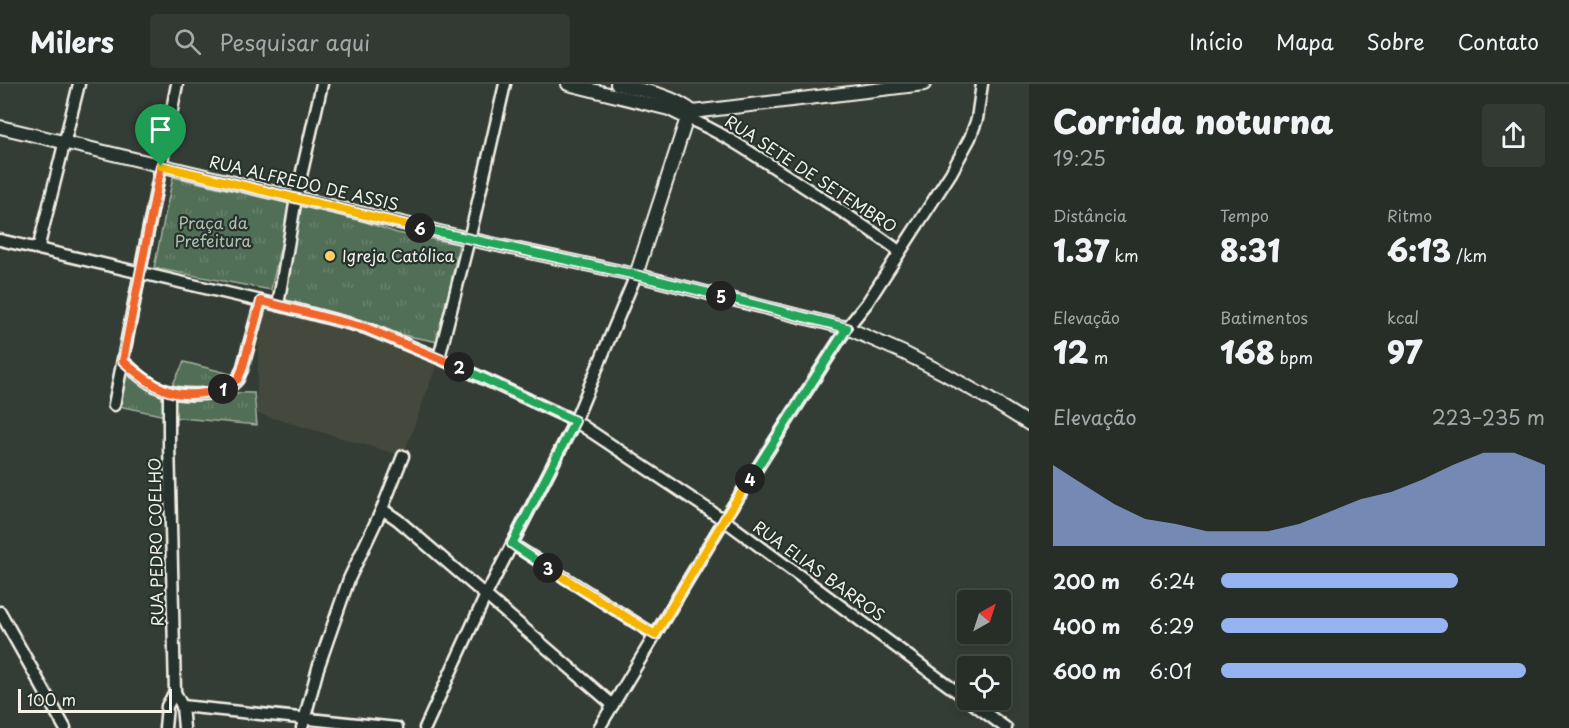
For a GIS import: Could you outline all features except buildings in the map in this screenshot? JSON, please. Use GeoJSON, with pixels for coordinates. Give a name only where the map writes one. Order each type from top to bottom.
{"type":"FeatureCollection","features":[{"type":"Feature","properties":{"kind":"street"},"geometry":{"type":"LineString","coordinates":[[38,249],[80,84]]}},
{"type":"Feature","properties":{"kind":"street"},"geometry":{"type":"LineString","coordinates":[[114,405],[177,84]]}},
{"type":"Feature","properties":{"kind":"street"},"geometry":{"type":"LineString","coordinates":[[278,305],[296,198],[322,84]]}},
{"type":"Feature","properties":{"kind":"street"},"geometry":{"type":"LineString","coordinates":[[439,358],[505,84]]}},
{"type":"Feature","properties":{"kind":"street","name":"RUA SETE DE SETEMBRO"},"geometry":{"type":"LineString","coordinates":[[568,84],[690,115]]}},
{"type":"Feature","properties":{"kind":"street","name":"RUA SETE DE SETEMBRO"},"geometry":{"type":"LineString","coordinates":[[617,84],[666,96],[679,102],[690,115],[704,125],[849,215],[899,251]]}},
{"type":"Feature","properties":{"kind":"street"},"geometry":{"type":"LineString","coordinates":[[425,728],[486,595],[575,421],[636,275],[690,115],[891,86],[924,84]]}},
{"type":"Feature","properties":{"kind":"street"},"geometry":{"type":"LineString","coordinates":[[599,728],[724,520],[847,328],[867,303],[951,173],[970,138],[977,119],[982,84]]}},
{"type":"Feature","properties":{"kind":"street","name":"RUA ALFREDO DE ASSIS"},"geometry":{"type":"LineString","coordinates":[[0,127],[469,239],[636,275],[847,328],[945,374],[1029,424]]}},
{"type":"Feature","properties":{"kind":"street","name":"RUA ELIAS BARROS"},"geometry":{"type":"LineString","coordinates":[[0,240],[366,328],[439,358],[575,421],[724,520],[1006,728]]}},
{"type":"Feature","properties":{"kind":"street"},"geometry":{"type":"LineString","coordinates":[[123,361],[142,379],[169,392],[184,395],[223,389],[238,379],[261,301]]}},
{"type":"Feature","properties":{"kind":"street","name":"RUA PEDRO COELHO"},"geometry":{"type":"LineString","coordinates":[[169,392],[175,692],[182,706],[184,728]]}},
{"type":"Feature","properties":{"kind":"street"},"geometry":{"type":"LineString","coordinates":[[303,723],[349,579],[382,509],[403,456]]}},
{"type":"Feature","properties":{"kind":"street"},"geometry":{"type":"LineString","coordinates":[[382,509],[398,520],[613,705]]}},
{"type":"Feature","properties":{"kind":"street"},"geometry":{"type":"LineString","coordinates":[[512,544],[655,635]]}},
{"type":"Feature","properties":{"kind":"street"},"geometry":{"type":"LineString","coordinates":[[0,612],[66,728]]}},
{"type":"Feature","properties":{"kind":"street","name":"RUA PEDRO COELHO"},"geometry":{"type":"LineString","coordinates":[[165,728],[167,706],[175,692]]}},
{"type":"Feature","properties":{"kind":"street"},"geometry":{"type":"LineString","coordinates":[[182,706],[303,723],[352,722],[397,728]]}},
{"type":"Feature","properties":{"kind":"shaded area"},"geometry":{"type":"Polygon","coordinates":[[[261,301],[439,358],[403,456],[256,413],[261,301]]]}},
{"type":"Feature","properties":{"kind":"green space","name":"Praça da Prefeitura"},"geometry":{"type":"Polygon","coordinates":[[[173,177],[290,204],[271,290],[154,268],[173,177]]]}},
{"type":"Feature","properties":{"kind":"green space"},"geometry":{"type":"Polygon","coordinates":[[[296,198],[397,233],[459,244],[439,342],[366,328],[278,305],[296,198]]]}},
{"type":"Feature","properties":{"kind":"green space"},"geometry":{"type":"Polygon","coordinates":[[[123,361],[169,392],[184,362],[239,376],[223,389],[182,392],[254,393],[257,425],[170,417],[114,405],[123,361]]]}},
{"type":"Feature","properties":{"kind":"place","name":"Igreja Católica"},"geometry":{"type":"Point","coordinates":[330,256]}},
{"type":"Feature","properties":{"kind":"route"},"geometry":{"type":"LineString","coordinates":[[161,166],[469,239],[636,275],[847,328],[724,520],[655,635],[512,544],[575,421],[439,358],[366,328],[261,301],[242,370],[238,379],[223,389],[184,395],[169,392],[142,379],[123,361],[161,166]]}}]}
